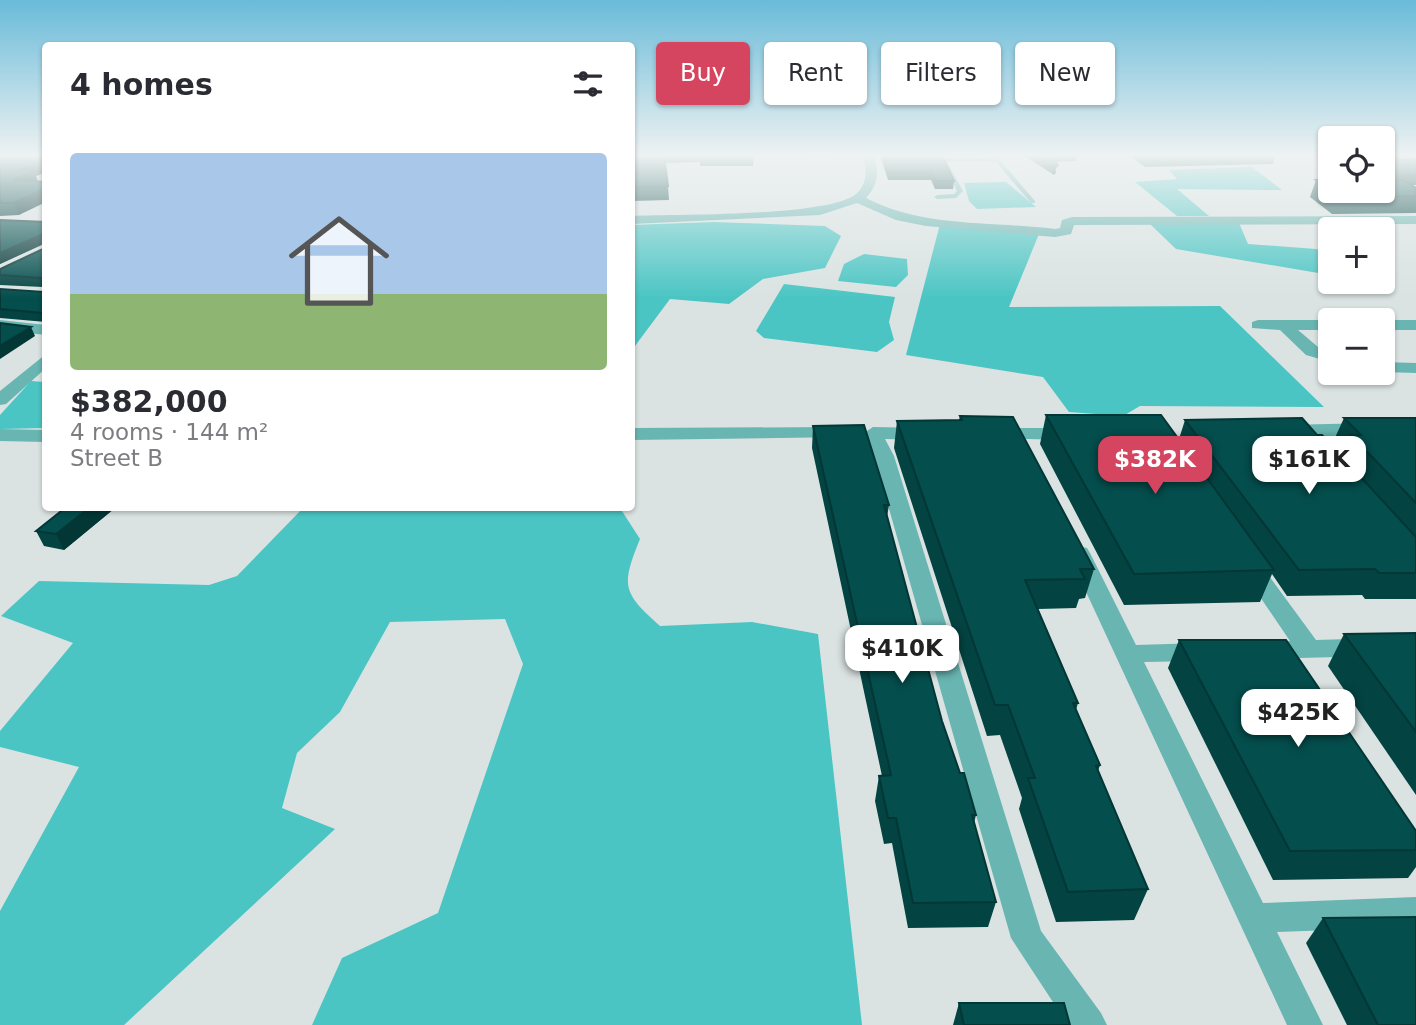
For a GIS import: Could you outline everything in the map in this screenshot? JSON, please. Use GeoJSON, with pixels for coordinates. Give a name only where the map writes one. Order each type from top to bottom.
{"type":"FeatureCollection","features":[{"type":"Feature","properties":{"kind":"street"},"geometry":{"type":"LineString","coordinates":[[635,220],[820,211],[846,203]]}},
{"type":"Feature","properties":{"kind":"street"},"geometry":{"type":"LineString","coordinates":[[866,203],[889,214],[914,220],[1055,233],[1066,232],[1067,223],[1072,220],[1416,220]]}},
{"type":"Feature","properties":{"kind":"street"},"geometry":{"type":"LineString","coordinates":[[0,325],[42,330]]}},
{"type":"Feature","properties":{"kind":"street"},"geometry":{"type":"LineString","coordinates":[[1258,325],[1318,325]]}},
{"type":"Feature","properties":{"kind":"street"},"geometry":{"type":"LineString","coordinates":[[1284,325],[1312,351],[1318,353]]}},
{"type":"Feature","properties":{"kind":"street"},"geometry":{"type":"LineString","coordinates":[[1395,325],[1416,326]]}},
{"type":"Feature","properties":{"kind":"street"},"geometry":{"type":"LineString","coordinates":[[3,393],[42,362]]}},
{"type":"Feature","properties":{"kind":"street"},"geometry":{"type":"LineString","coordinates":[[1395,367],[1416,368]]}},
{"type":"Feature","properties":{"kind":"street"},"geometry":{"type":"LineString","coordinates":[[1261,431],[1416,428]]}},
{"type":"Feature","properties":{"kind":"street"},"geometry":{"type":"LineString","coordinates":[[1300,430],[1318,450]]}},
{"type":"Feature","properties":{"kind":"street"},"geometry":{"type":"LineString","coordinates":[[635,433],[940,434]]}},
{"type":"Feature","properties":{"kind":"street"},"geometry":{"type":"LineString","coordinates":[[873,433],[884,456],[1027,938],[1089,1025]]}},
{"type":"Feature","properties":{"kind":"street"},"geometry":{"type":"LineString","coordinates":[[967,434],[1089,434]]}},
{"type":"Feature","properties":{"kind":"street"},"geometry":{"type":"LineString","coordinates":[[0,435],[42,436]]}},
{"type":"Feature","properties":{"kind":"street"},"geometry":{"type":"LineString","coordinates":[[1021,435],[1033,459]]}},
{"type":"Feature","properties":{"kind":"street"},"geometry":{"type":"LineString","coordinates":[[1069,532],[1305,1025]]}},
{"type":"Feature","properties":{"kind":"street"},"geometry":{"type":"LineString","coordinates":[[1237,547],[1309,649]]}},
{"type":"Feature","properties":{"kind":"street"},"geometry":{"type":"LineString","coordinates":[[1129,654],[1230,651],[1284,661],[1309,649],[1416,646]]}},
{"type":"Feature","properties":{"kind":"street"},"geometry":{"type":"LineString","coordinates":[[1252,918],[1416,912]]}},
{"type":"Feature","properties":{"kind":"water"},"geometry":{"type":"Polygon","coordinates":[[[971,203],[1031,203],[1036,207],[977,209],[971,203]]]}},
{"type":"Feature","properties":{"kind":"water"},"geometry":{"type":"Polygon","coordinates":[[[1161,203],[1193,203],[1209,216],[1177,216],[1161,203]]]}},
{"type":"Feature","properties":{"kind":"water"},"geometry":{"type":"Polygon","coordinates":[[[714,222],[825,226],[841,236],[825,268],[763,279],[729,304],[670,299],[635,346],[635,225],[714,222]]]}},
{"type":"Feature","properties":{"kind":"water"},"geometry":{"type":"Polygon","coordinates":[[[1239,223],[1248,244],[1318,250],[1318,273],[1176,249],[1150,224],[1239,223]]]}},
{"type":"Feature","properties":{"kind":"water"},"geometry":{"type":"Polygon","coordinates":[[[940,224],[1039,234],[1009,307],[1220,306],[1324,407],[1140,406],[1123,416],[1069,412],[1043,377],[906,355],[940,224]]]}},
{"type":"Feature","properties":{"kind":"water"},"geometry":{"type":"Polygon","coordinates":[[[864,254],[907,259],[908,275],[896,287],[838,281],[844,264],[864,254]]]}},
{"type":"Feature","properties":{"kind":"water"},"geometry":{"type":"Polygon","coordinates":[[[784,284],[895,297],[889,322],[894,340],[877,352],[764,338],[756,331],[784,284]]]}},
{"type":"Feature","properties":{"kind":"water"},"geometry":{"type":"Polygon","coordinates":[[[31,381],[42,382],[42,428],[0,429],[0,415],[31,381]]]}},
{"type":"Feature","properties":{"kind":"water"},"geometry":{"type":"Polygon","coordinates":[[[300,511],[622,511],[640,539],[630,568],[629,587],[638,605],[660,626],[752,622],[818,634],[862,1025],[312,1025],[342,958],[438,913],[523,664],[505,619],[390,622],[340,712],[297,753],[282,808],[335,829],[124,1025],[0,1025],[0,911],[79,767],[0,747],[0,731],[73,643],[1,616],[39,581],[209,585],[237,576],[300,511]]]}},
{"type":"Feature","properties":{"kind":"building"},"geometry":{"type":"Polygon","coordinates":[[[0,220],[42,222],[42,234],[0,253],[0,220]]]}},
{"type":"Feature","properties":{"kind":"building"},"geometry":{"type":"Polygon","coordinates":[[[42,249],[42,278],[0,275],[0,269],[42,249]]]}},
{"type":"Feature","properties":{"kind":"building"},"geometry":{"type":"Polygon","coordinates":[[[0,289],[42,292],[42,313],[0,309],[0,289]]]}},
{"type":"Feature","properties":{"kind":"building"},"geometry":{"type":"Polygon","coordinates":[[[0,323],[31,327],[0,346],[0,323]]]}},
{"type":"Feature","properties":{"kind":"building"},"geometry":{"type":"Polygon","coordinates":[[[1046,415],[1161,415],[1274,570],[1134,574],[1046,415]]]}},
{"type":"Feature","properties":{"kind":"building"},"geometry":{"type":"Polygon","coordinates":[[[960,416],[1013,417],[1094,569],[1080,569],[1085,579],[1025,580],[1078,703],[1073,703],[1100,765],[1096,766],[1148,889],[1068,892],[1028,778],[1035,778],[1008,705],[995,705],[897,421],[962,420],[960,416]]]}},
{"type":"Feature","properties":{"kind":"building"},"geometry":{"type":"Polygon","coordinates":[[[1302,418],[1317,435],[1322,435],[1416,537],[1416,573],[1379,573],[1375,569],[1299,570],[1185,420],[1302,418]]]}},
{"type":"Feature","properties":{"kind":"building"},"geometry":{"type":"Polygon","coordinates":[[[1344,418],[1416,418],[1416,503],[1351,435],[1361,435],[1344,418]]]}},
{"type":"Feature","properties":{"kind":"building"},"geometry":{"type":"Polygon","coordinates":[[[864,425],[889,505],[884,505],[942,721],[960,773],[964,773],[976,815],[972,815],[996,902],[913,903],[896,818],[888,818],[879,776],[891,775],[813,426],[864,425]]]}},
{"type":"Feature","properties":{"kind":"building"},"geometry":{"type":"Polygon","coordinates":[[[61,511],[85,511],[56,534],[36,531],[61,511]]]}},
{"type":"Feature","properties":{"kind":"building"},"geometry":{"type":"Polygon","coordinates":[[[1416,633],[1416,732],[1344,634],[1416,633]]]}},
{"type":"Feature","properties":{"kind":"building"},"geometry":{"type":"Polygon","coordinates":[[[1179,640],[1286,640],[1416,831],[1416,850],[1290,851],[1179,640]]]}},
{"type":"Feature","properties":{"kind":"building"},"geometry":{"type":"Polygon","coordinates":[[[1416,917],[1416,1025],[1378,1025],[1323,918],[1416,917]]]}},
{"type":"Feature","properties":{"kind":"building"},"geometry":{"type":"Polygon","coordinates":[[[959,1003],[1064,1003],[1070,1025],[964,1025],[959,1003]]]}}]}
